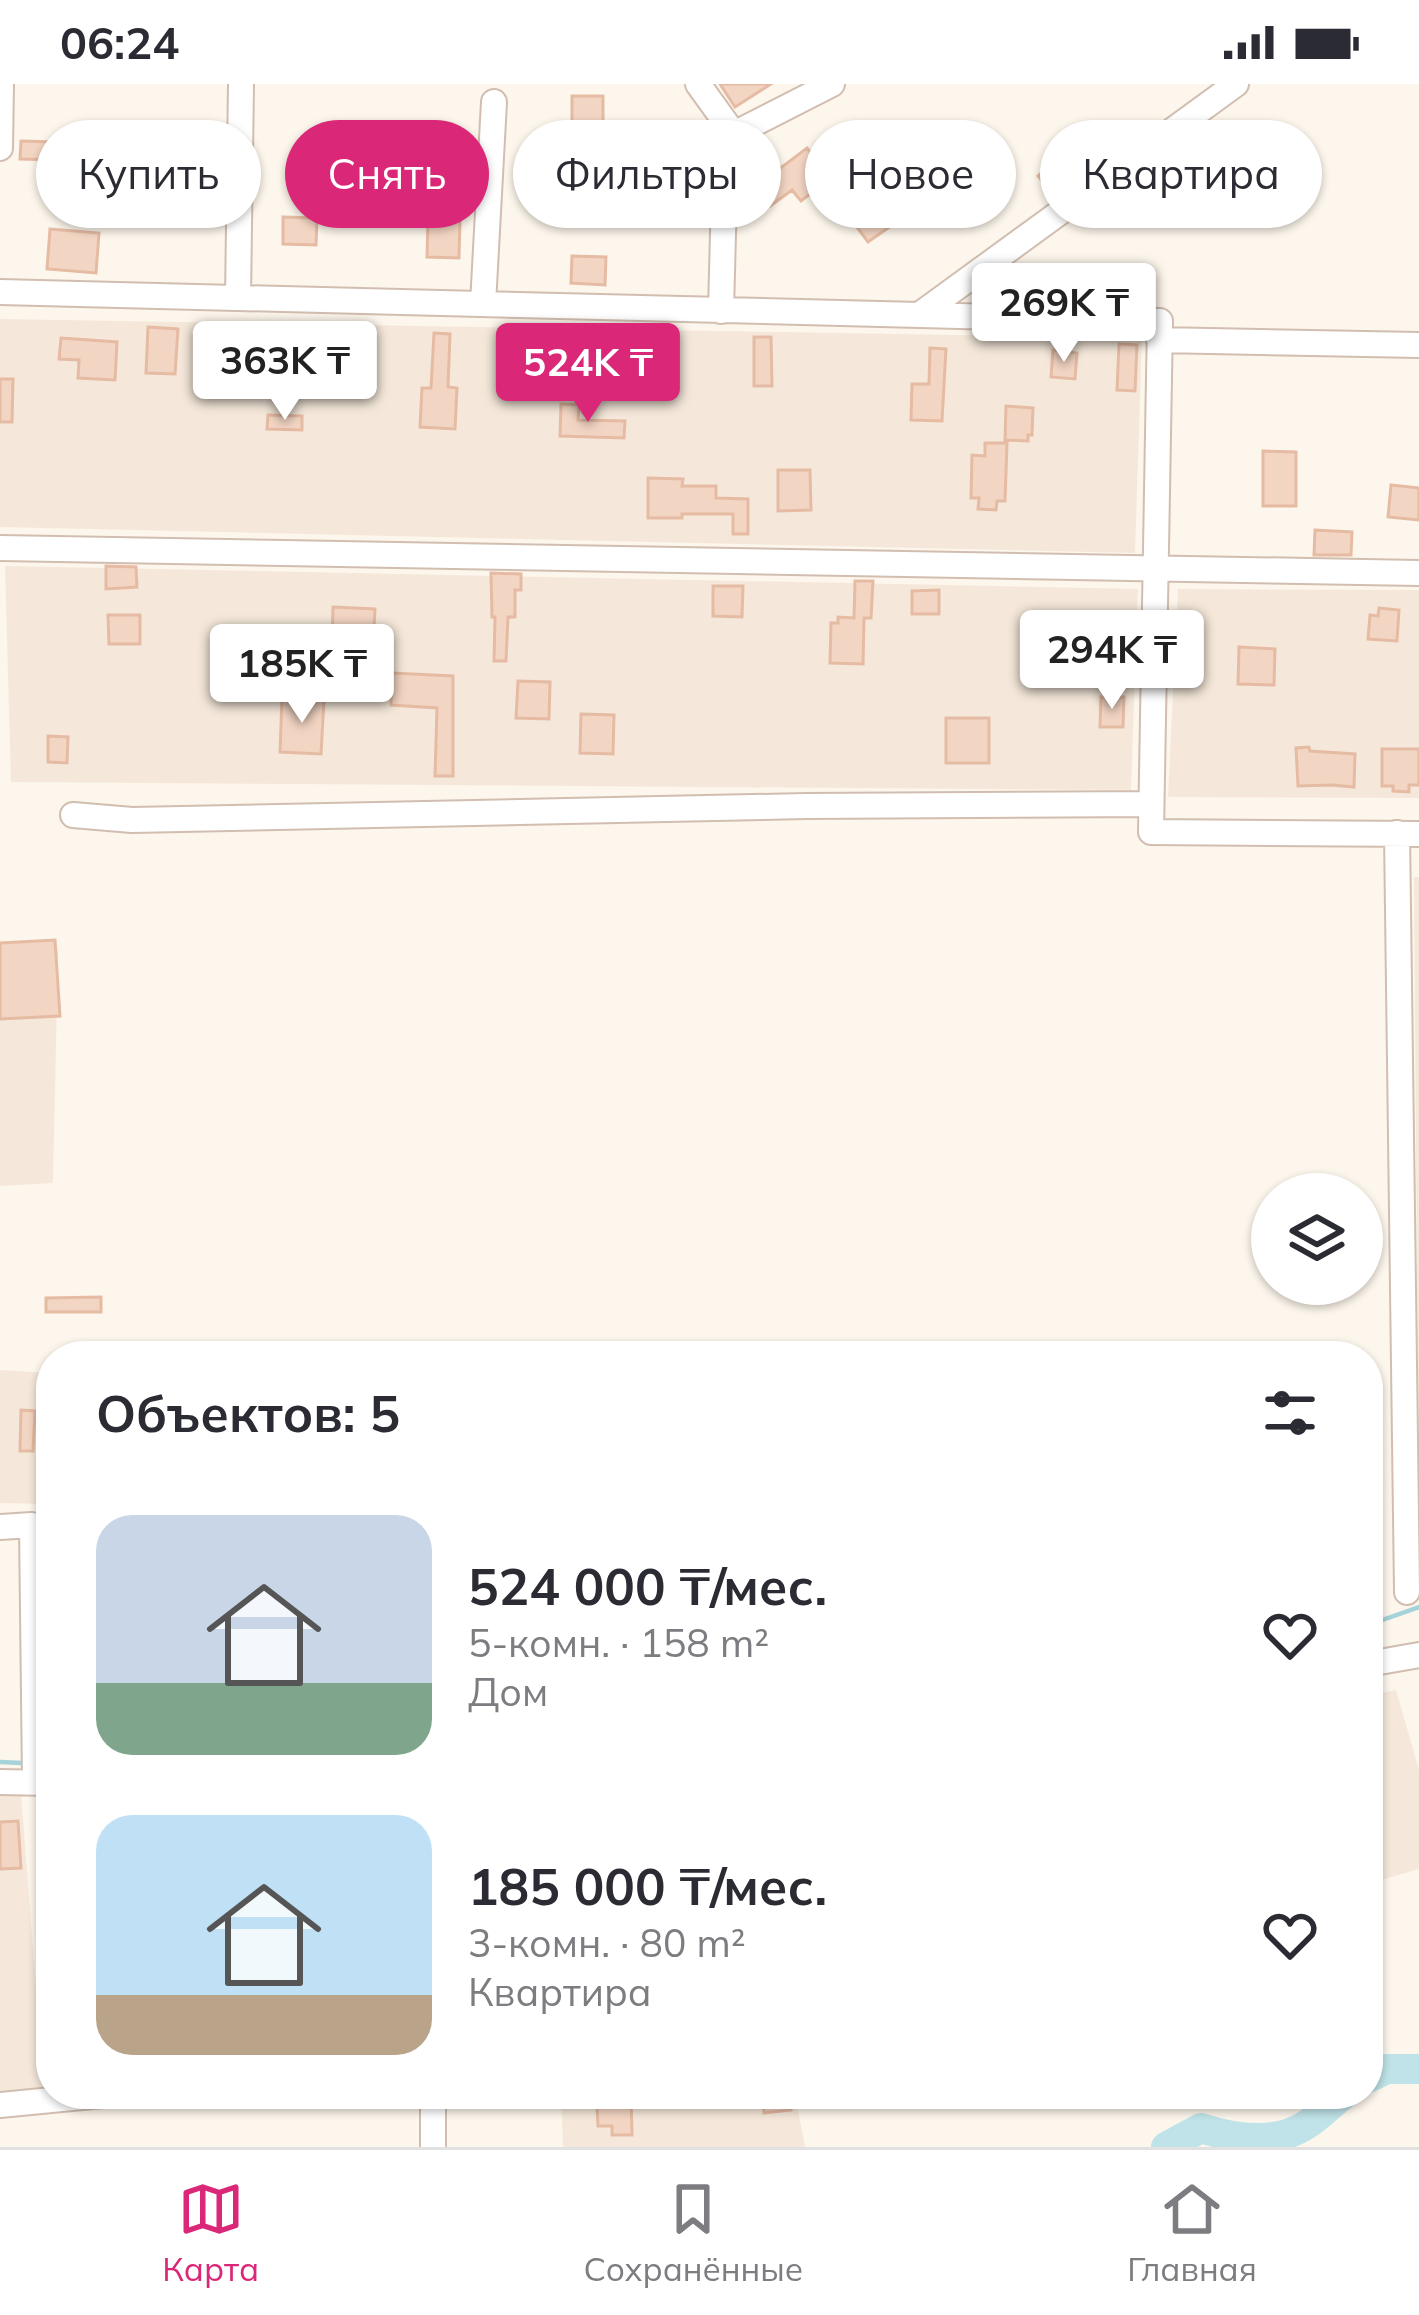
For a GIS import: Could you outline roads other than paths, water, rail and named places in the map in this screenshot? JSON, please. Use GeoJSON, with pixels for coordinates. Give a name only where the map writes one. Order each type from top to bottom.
{"type":"FeatureCollection","features":[{"type":"Feature","properties":{"kind":"street"},"geometry":{"type":"LineString","coordinates":[[0,148],[2,84]]}},
{"type":"Feature","properties":{"kind":"street"},"geometry":{"type":"LineString","coordinates":[[238,298],[241,84]]}},
{"type":"Feature","properties":{"kind":"street"},"geometry":{"type":"LineString","coordinates":[[698,84],[724,120]]}},
{"type":"Feature","properties":{"kind":"street"},"geometry":{"type":"LineString","coordinates":[[761,120],[832,84]]}},
{"type":"Feature","properties":{"kind":"street"},"geometry":{"type":"LineString","coordinates":[[919,316],[1236,84]]}},
{"type":"Feature","properties":{"kind":"street"},"geometry":{"type":"LineString","coordinates":[[483,304],[494,102]]}},
{"type":"Feature","properties":{"kind":"street"},"geometry":{"type":"LineString","coordinates":[[721,310],[723,228]]}},
{"type":"Feature","properties":{"kind":"street"},"geometry":{"type":"LineString","coordinates":[[0,292],[1160,321],[1151,832],[1408,833],[1407,1592]]}},
{"type":"Feature","properties":{"kind":"street"},"geometry":{"type":"LineString","coordinates":[[1159,340],[1419,345]]}},
{"type":"Feature","properties":{"kind":"street"},"geometry":{"type":"LineString","coordinates":[[0,548],[1419,573]]}},
{"type":"Feature","properties":{"kind":"street"},"geometry":{"type":"LineString","coordinates":[[73,815],[132,820],[1151,804]]}},
{"type":"Feature","properties":{"kind":"street"},"geometry":{"type":"LineString","coordinates":[[0,1527],[32,1526],[36,1619]]}},
{"type":"Feature","properties":{"kind":"street"},"geometry":{"type":"LineString","coordinates":[[1383,1661],[1419,1655]]}},
{"type":"Feature","properties":{"kind":"street"},"geometry":{"type":"LineString","coordinates":[[0,1782],[36,1782]]}},
{"type":"Feature","properties":{"kind":"street"},"geometry":{"type":"LineString","coordinates":[[0,2104],[36,2101]]}},
{"type":"Feature","properties":{"kind":"street"},"geometry":{"type":"LineString","coordinates":[[433,2109],[433,2147]]}},
{"type":"Feature","properties":{"kind":"waterway"},"geometry":{"type":"LineString","coordinates":[[1383,1620],[1419,1607]]}},
{"type":"Feature","properties":{"kind":"waterway"},"geometry":{"type":"LineString","coordinates":[[0,1762],[21,1763]]}},
{"type":"Feature","properties":{"kind":"waterway"},"geometry":{"type":"LineString","coordinates":[[1383,2071],[1419,2069]]}},
{"type":"Feature","properties":{"kind":"waterway"},"geometry":{"type":"LineString","coordinates":[[1166,2147],[1201,2128],[1241,2137],[1281,2135],[1306,2125],[1326,2109]]}}]}
